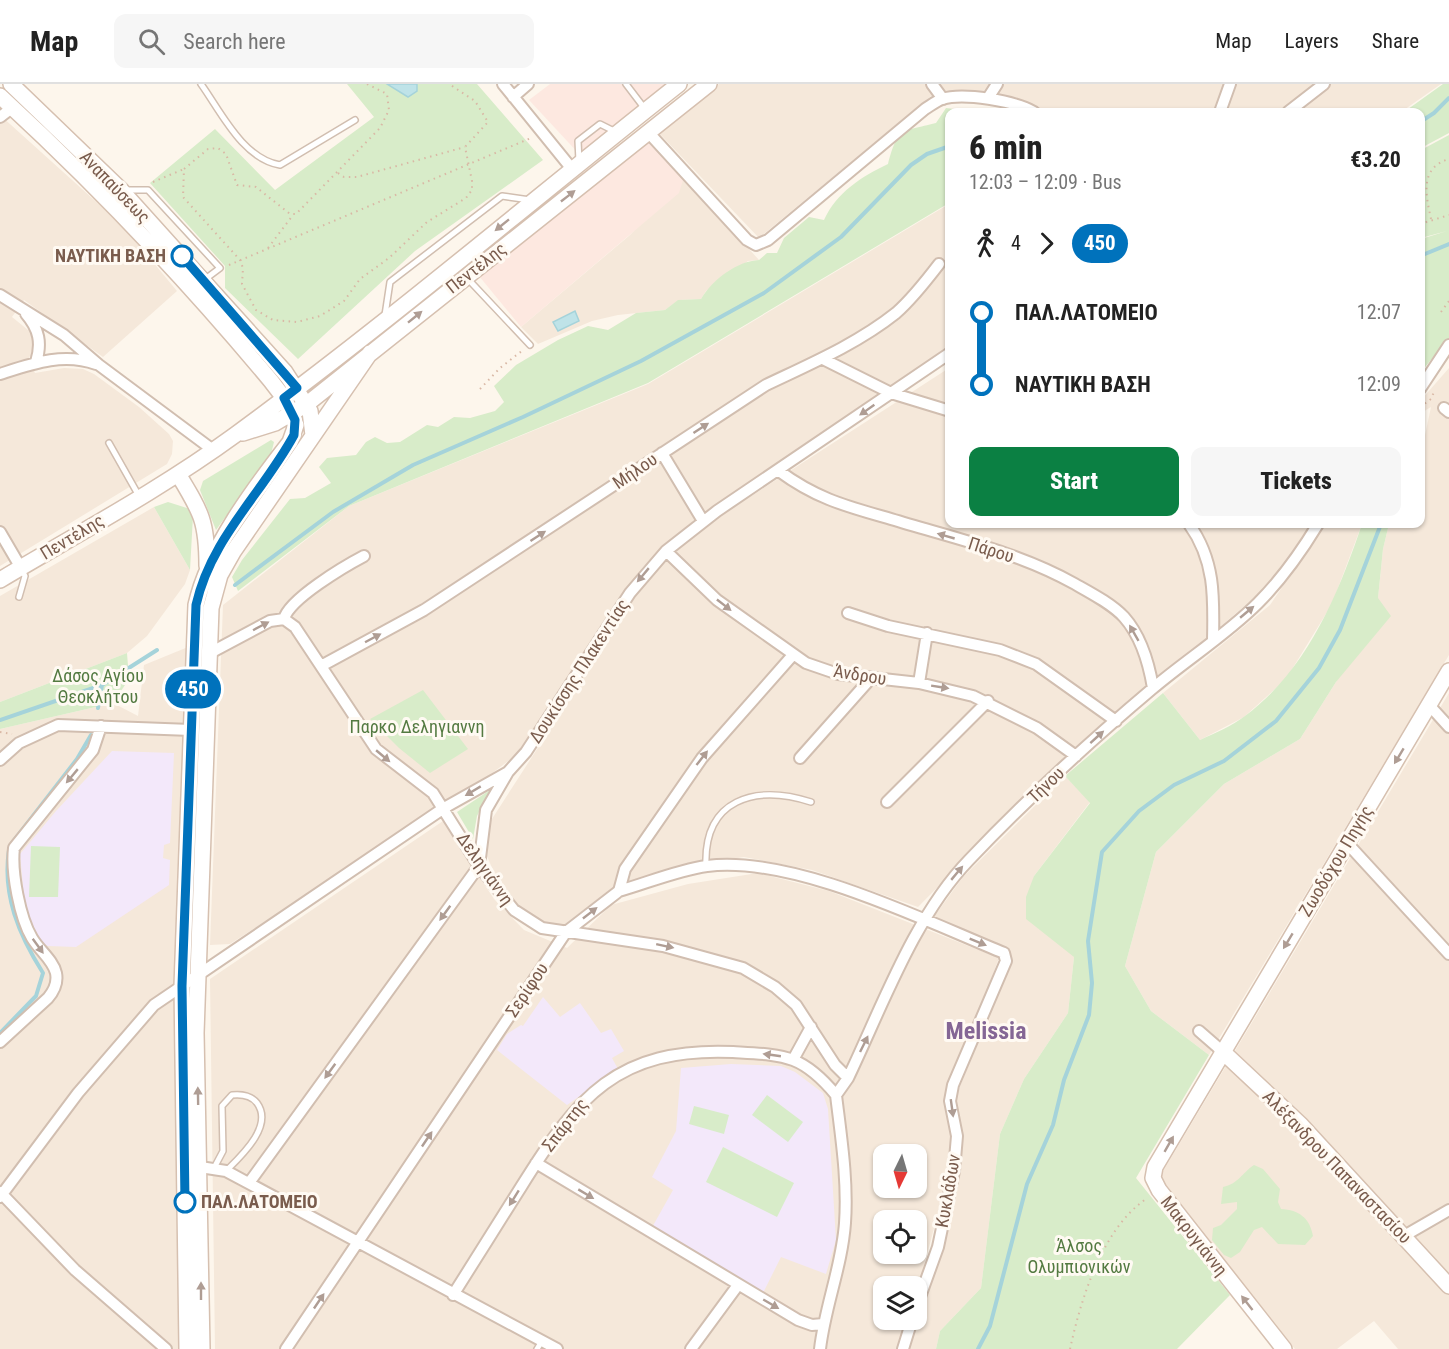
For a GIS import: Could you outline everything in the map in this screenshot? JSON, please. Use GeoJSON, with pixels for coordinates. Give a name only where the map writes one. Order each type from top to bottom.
{"type":"FeatureCollection","features":[{"type":"Feature","properties":{"kind":"main road","name":"Αναπαύσεως"},"geometry":{"type":"LineString","coordinates":[[11,84],[120,190],[297,388],[307,404]]}},
{"type":"Feature","properties":{"kind":"main road","name":"Πεντέλης"},"geometry":{"type":"LineString","coordinates":[[0,580],[178,474],[234,436],[385,320],[679,84]]}},
{"type":"Feature","properties":{"kind":"main road","name":"Πεντέλης"},"geometry":{"type":"LineString","coordinates":[[234,436],[265,427],[307,404],[709,84]]}},
{"type":"Feature","properties":{"kind":"main road","name":"Αναπαύσεως"},"geometry":{"type":"LineString","coordinates":[[0,96],[149,242],[284,398],[292,414]]}},
{"type":"Feature","properties":{"kind":"main road"},"geometry":{"type":"LineString","coordinates":[[202,1349],[213,1168],[198,975],[211,608],[220,575],[233,552],[370,353]]}},
{"type":"Feature","properties":{"kind":"main road"},"geometry":{"type":"LineString","coordinates":[[307,404],[312,416],[313,435]]}},
{"type":"Feature","properties":{"kind":"main road"},"geometry":{"type":"LineString","coordinates":[[187,1349],[182,986],[196,605],[207,569],[220,543],[290,442],[296,428],[292,414]]}},
{"type":"Feature","properties":{"kind":"main road"},"geometry":{"type":"LineString","coordinates":[[178,474],[203,517],[207,534],[207,569]]}},
{"type":"Feature","properties":{"kind":"main road","name":"Ζωοδόχου Πηγής"},"geometry":{"type":"LineString","coordinates":[[1222,1052],[1449,671]]}},
{"type":"Feature","properties":{"kind":"main road","name":"Μακρυγιάννη"},"geometry":{"type":"LineString","coordinates":[[1222,1052],[1155,1167],[1153,1178],[1159,1190],[1284,1349]]}},
{"type":"Feature","properties":{"kind":"main road","name":"Αλέξανδρου Παπαναστασίου"},"geometry":{"type":"LineString","coordinates":[[1222,1052],[1301,1125],[1449,1286]]}},
{"type":"Feature","properties":{"kind":"street"},"geometry":{"type":"LineString","coordinates":[[502,84],[541,132],[575,166]]}},
{"type":"Feature","properties":{"kind":"street"},"geometry":{"type":"LineString","coordinates":[[513,97],[528,84]]}},
{"type":"Feature","properties":{"kind":"street"},"geometry":{"type":"LineString","coordinates":[[932,84],[943,99]]}},
{"type":"Feature","properties":{"kind":"street"},"geometry":{"type":"LineString","coordinates":[[988,98],[997,84]]}},
{"type":"Feature","properties":{"kind":"street"},"geometry":{"type":"LineString","coordinates":[[1221,108],[1230,84]]}},
{"type":"Feature","properties":{"kind":"street"},"geometry":{"type":"LineString","coordinates":[[1293,108],[1324,84]]}},
{"type":"Feature","properties":{"kind":"street"},"geometry":{"type":"LineString","coordinates":[[648,132],[747,240],[756,245],[768,240],[925,109],[943,99],[988,98],[1026,108]]}},
{"type":"Feature","properties":{"kind":"street"},"geometry":{"type":"LineString","coordinates":[[0,117],[13,107]]}},
{"type":"Feature","properties":{"kind":"street","name":"Μήλου"},"geometry":{"type":"LineString","coordinates":[[321,666],[424,610],[766,385],[823,359],[897,311],[939,264]]}},
{"type":"Feature","properties":{"kind":"street"},"geometry":{"type":"LineString","coordinates":[[0,295],[49,324],[99,365],[213,450]]}},
{"type":"Feature","properties":{"kind":"street"},"geometry":{"type":"LineString","coordinates":[[22,309],[38,333],[36,362]]}},
{"type":"Feature","properties":{"kind":"street"},"geometry":{"type":"LineString","coordinates":[[1425,381],[1449,345]]}},
{"type":"Feature","properties":{"kind":"street","name":"Δουκίσσης Πλακεντίας"},"geometry":{"type":"LineString","coordinates":[[1,1194],[78,1093],[154,1005],[444,808],[508,772],[526,752],[639,579],[666,550],[703,521],[945,356]]}},
{"type":"Feature","properties":{"kind":"street"},"geometry":{"type":"LineString","coordinates":[[0,374],[36,362],[69,358],[99,365]]}},
{"type":"Feature","properties":{"kind":"street"},"geometry":{"type":"LineString","coordinates":[[823,359],[891,393],[945,409]]}},
{"type":"Feature","properties":{"kind":"street"},"geometry":{"type":"LineString","coordinates":[[662,453],[703,521]]}},
{"type":"Feature","properties":{"kind":"street","name":"Πάρου"},"geometry":{"type":"LineString","coordinates":[[779,471],[820,498],[1004,553],[1058,574],[1087,590],[1123,616],[1133,630],[1145,656],[1153,688]]}},
{"type":"Feature","properties":{"kind":"street"},"geometry":{"type":"LineString","coordinates":[[1193,528],[1204,547],[1211,568],[1214,589],[1213,640]]}},
{"type":"Feature","properties":{"kind":"street","name":"Τήνου"},"geometry":{"type":"LineString","coordinates":[[836,1095],[848,1078],[923,921],[941,893],[968,860],[1076,756],[1153,688],[1258,603],[1301,552],[1316,528]]}},
{"type":"Feature","properties":{"kind":"street"},"geometry":{"type":"LineString","coordinates":[[0,532],[21,568]]}},
{"type":"Feature","properties":{"kind":"street","name":"Άνδρου"},"geometry":{"type":"LineString","coordinates":[[666,550],[717,600],[792,656],[838,674],[953,689],[988,701],[1037,728],[1076,756]]}},
{"type":"Feature","properties":{"kind":"street"},"geometry":{"type":"LineString","coordinates":[[210,653],[270,621],[284,619],[289,609],[332,574],[363,556]]}},
{"type":"Feature","properties":{"kind":"street"},"geometry":{"type":"LineString","coordinates":[[848,613],[888,626],[1000,650],[1036,664],[1116,721]]}},
{"type":"Feature","properties":{"kind":"street","name":"Δεληγιάννη"},"geometry":{"type":"LineString","coordinates":[[284,619],[295,627],[376,749],[419,780],[444,808],[479,866],[507,902],[524,918],[542,928],[663,945],[743,968],[775,987],[796,1005],[835,1065],[848,1078]]}},
{"type":"Feature","properties":{"kind":"street"},"geometry":{"type":"LineString","coordinates":[[919,683],[927,633]]}},
{"type":"Feature","properties":{"kind":"street"},"geometry":{"type":"LineString","coordinates":[[619,891],[625,869],[702,758],[792,656]]}},
{"type":"Feature","properties":{"kind":"street"},"geometry":{"type":"LineString","coordinates":[[800,758],[872,677]]}},
{"type":"Feature","properties":{"kind":"street"},"geometry":{"type":"LineString","coordinates":[[887,802],[988,701]]}},
{"type":"Feature","properties":{"kind":"street"},"geometry":{"type":"LineString","coordinates":[[1429,705],[1449,727]]}},
{"type":"Feature","properties":{"kind":"street"},"geometry":{"type":"LineString","coordinates":[[0,760],[19,743],[58,725],[191,730]]}},
{"type":"Feature","properties":{"kind":"street"},"geometry":{"type":"LineString","coordinates":[[0,1042],[48,999],[53,992],[57,977],[55,969],[31,937],[24,916],[12,863],[14,848],[93,750],[101,726]]}},
{"type":"Feature","properties":{"kind":"street"},"geometry":{"type":"LineString","coordinates":[[249,1183],[479,866],[486,810],[508,772]]}},
{"type":"Feature","properties":{"kind":"street"},"geometry":{"type":"LineString","coordinates":[[1347,843],[1449,954]]}},
{"type":"Feature","properties":{"kind":"street"},"geometry":{"type":"LineString","coordinates":[[619,891],[706,867],[745,865],[804,877],[923,921]]}},
{"type":"Feature","properties":{"kind":"street","name":"Σερίφου"},"geometry":{"type":"LineString","coordinates":[[286,1349],[566,932],[619,891]]}},
{"type":"Feature","properties":{"kind":"street","name":"Κυκλάδων"},"geometry":{"type":"LineString","coordinates":[[923,921],[1004,953],[1006,961],[953,1085],[950,1101],[957,1136],[954,1171],[938,1247],[927,1278]]}},
{"type":"Feature","properties":{"kind":"street"},"geometry":{"type":"LineString","coordinates":[[794,1058],[812,1027]]}},
{"type":"Feature","properties":{"kind":"street"},"geometry":{"type":"LineString","coordinates":[[1199,1031],[1222,1052]]}},
{"type":"Feature","properties":{"kind":"street","name":"Σπάρτης"},"geometry":{"type":"LineString","coordinates":[[453,1295],[536,1163],[579,1104],[604,1083],[631,1068],[687,1055],[725,1052],[794,1058],[817,1072],[836,1095]]}},
{"type":"Feature","properties":{"kind":"street"},"geometry":{"type":"LineString","coordinates":[[820,1349],[823,1324],[840,1256],[845,1223],[845,1178],[836,1095]]}},
{"type":"Feature","properties":{"kind":"street"},"geometry":{"type":"LineString","coordinates":[[536,1163],[804,1323],[823,1324]]}},
{"type":"Feature","properties":{"kind":"street"},"geometry":{"type":"LineString","coordinates":[[213,1168],[249,1183],[359,1241],[539,1345],[557,1349]]}},
{"type":"Feature","properties":{"kind":"street"},"geometry":{"type":"LineString","coordinates":[[1,1194],[75,1270],[166,1349]]}},
{"type":"Feature","properties":{"kind":"street"},"geometry":{"type":"LineString","coordinates":[[1404,1236],[1449,1210]]}},
{"type":"Feature","properties":{"kind":"street"},"geometry":{"type":"LineString","coordinates":[[691,1349],[738,1285]]}},
{"type":"Feature","properties":{"kind":"street"},"geometry":{"type":"LineString","coordinates":[[903,1349],[909,1330]]}},
{"type":"Feature","properties":{"kind":"lane"},"geometry":{"type":"LineString","coordinates":[[201,84],[247,147],[264,163],[280,165],[355,120]]}},
{"type":"Feature","properties":{"kind":"lane"},"geometry":{"type":"LineString","coordinates":[[626,84],[646,110]]}},
{"type":"Feature","properties":{"kind":"lane"},"geometry":{"type":"LineString","coordinates":[[120,190],[148,190],[220,268],[203,281]]}},
{"type":"Feature","properties":{"kind":"lane"},"geometry":{"type":"LineString","coordinates":[[385,320],[390,282],[502,196],[534,200]]}},
{"type":"Feature","properties":{"kind":"lane"},"geometry":{"type":"LineString","coordinates":[[466,277],[530,345]]}},
{"type":"Feature","properties":{"kind":"lane"},"geometry":{"type":"LineString","coordinates":[[110,442],[140,497]]}},
{"type":"Feature","properties":{"kind":"lane"},"geometry":{"type":"LineString","coordinates":[[19,597],[25,576],[21,568]]}},
{"type":"Feature","properties":{"kind":"lane"},"geometry":{"type":"LineString","coordinates":[[706,867],[709,835],[716,821],[728,806],[741,798],[774,793],[811,802]]}},
{"type":"Feature","properties":{"kind":"lane"},"geometry":{"type":"LineString","coordinates":[[242,1094],[254,1099],[260,1107],[262,1119],[258,1132],[213,1168],[223,1151],[222,1106],[232,1095],[242,1094]]}},
{"type":"Feature","properties":{"kind":"path"},"geometry":{"type":"LineString","coordinates":[[267,249],[294,215],[380,128],[389,110],[387,94],[368,84]]}},
{"type":"Feature","properties":{"kind":"path"},"geometry":{"type":"LineString","coordinates":[[338,172],[345,177],[357,177],[465,147],[488,122],[475,101],[449,84]]}},
{"type":"Feature","properties":{"kind":"path"},"geometry":{"type":"LineString","coordinates":[[220,268],[527,141],[541,132]]}},
{"type":"Feature","properties":{"kind":"path"},"geometry":{"type":"LineString","coordinates":[[184,169],[183,197],[240,260],[242,284],[256,310],[273,320],[297,322],[320,316],[344,301],[360,279],[389,258],[427,222],[466,198],[472,190],[465,147]]}},
{"type":"Feature","properties":{"kind":"path"},"geometry":{"type":"LineString","coordinates":[[148,190],[150,183],[184,169],[208,149],[218,148],[226,154],[237,185],[256,187],[294,215]]}},
{"type":"Feature","properties":{"kind":"path"},"geometry":{"type":"LineString","coordinates":[[1431,219],[1426,181],[1431,169],[1439,162],[1449,159]]}},
{"type":"Feature","properties":{"kind":"path"},"geometry":{"type":"LineString","coordinates":[[1425,222],[1449,215],[1449,209]]}},
{"type":"Feature","properties":{"kind":"path"},"geometry":{"type":"LineString","coordinates":[[1441,312],[1449,302]]}},
{"type":"Feature","properties":{"kind":"path"},"geometry":{"type":"LineString","coordinates":[[480,389],[500,368],[530,345]]}},
{"type":"Feature","properties":{"kind":"path"},"geometry":{"type":"LineString","coordinates":[[1070,1349],[1089,1280],[1104,1252],[1130,1214],[1159,1190]]}},
{"type":"Feature","properties":{"kind":"shaded area"},"geometry":{"type":"Polygon","coordinates":[[[550,84],[673,84],[581,156],[529,100],[550,84]]]}},
{"type":"Feature","properties":{"kind":"shaded area"},"geometry":{"type":"Polygon","coordinates":[[[719,84],[1441,84],[1407,108],[1013,108],[931,96],[759,238],[658,132],[719,84]]]}},
{"type":"Feature","properties":{"kind":"shaded area"},"geometry":{"type":"Polygon","coordinates":[[[0,115],[123,226],[177,291],[103,357],[24,300],[12,317],[33,334],[34,354],[29,357],[35,373],[64,368],[83,369],[94,374],[139,407],[169,434],[173,441],[172,454],[167,464],[0,566],[0,115]]]}},
{"type":"Feature","properties":{"kind":"shaded area"},"geometry":{"type":"Polygon","coordinates":[[[649,137],[684,177],[679,193],[521,327],[479,276],[649,137]]]}},
{"type":"Feature","properties":{"kind":"shaded area"},"geometry":{"type":"Polygon","coordinates":[[[684,177],[759,260],[748,261],[706,291],[701,299],[679,300],[665,310],[618,315],[592,321],[538,344],[521,327],[630,235],[684,177]]]}},
{"type":"Feature","properties":{"kind":"shaded area"},"geometry":{"type":"Polygon","coordinates":[[[945,206],[945,352],[695,519],[643,567],[515,756],[468,791],[230,944],[210,945],[223,605],[349,506],[648,384],[945,206]]]}},
{"type":"Feature","properties":{"kind":"shaded area"},"geometry":{"type":"Polygon","coordinates":[[[1449,368],[1449,655],[1209,1055],[1151,1011],[1125,966],[1156,852],[1224,784],[1300,739],[1336,682],[1378,598],[1383,549],[1388,528],[1425,528],[1425,435],[1431,407],[1425,411],[1425,395],[1449,368]]]}},
{"type":"Feature","properties":{"kind":"shaded area"},"geometry":{"type":"Polygon","coordinates":[[[945,371],[945,528],[1309,528],[1269,585],[1063,761],[918,907],[812,870],[744,857],[689,866],[612,888],[560,928],[522,912],[500,887],[487,856],[490,822],[639,591],[674,546],[945,371]]]}},
{"type":"Feature","properties":{"kind":"shaded area"},"geometry":{"type":"Polygon","coordinates":[[[154,507],[190,570],[185,584],[147,636],[127,653],[0,702],[0,596],[154,507]]]}},
{"type":"Feature","properties":{"kind":"shaded area"},"geometry":{"type":"Polygon","coordinates":[[[1322,528],[1360,528],[1332,604],[1286,679],[1244,717],[1200,740],[1163,693],[1270,605],[1322,528]]]}},
{"type":"Feature","properties":{"kind":"shaded area"},"geometry":{"type":"Polygon","coordinates":[[[188,647],[178,897],[178,1349],[0,1349],[0,729],[113,703],[138,716],[144,665],[188,647]]]}},
{"type":"Feature","properties":{"kind":"shaded area"},"geometry":{"type":"Polygon","coordinates":[[[1449,693],[1449,1349],[1398,1349],[1374,1321],[1337,1349],[1295,1349],[1159,1178],[1449,693]]]}},
{"type":"Feature","properties":{"kind":"shaded area"},"geometry":{"type":"Polygon","coordinates":[[[112,751],[174,753],[170,843],[164,845],[163,858],[170,860],[169,885],[76,947],[48,946],[35,942],[25,909],[20,854],[112,751]]]}},
{"type":"Feature","properties":{"kind":"shaded area"},"geometry":{"type":"Polygon","coordinates":[[[1065,776],[1090,802],[1034,876],[1074,957],[1068,1013],[1024,1079],[1000,1134],[981,1288],[940,1331],[936,1349],[907,1349],[913,1330],[927,1330],[927,1290],[940,1252],[960,1170],[959,1132],[954,1101],[1012,959],[1006,947],[933,918],[963,877],[1065,776]]]}},
{"type":"Feature","properties":{"kind":"shaded area"},"geometry":{"type":"Polygon","coordinates":[[[443,821],[494,899],[524,930],[567,948],[611,905],[688,884],[758,873],[829,891],[999,958],[946,1098],[953,1137],[945,1187],[927,1254],[927,1210],[873,1210],[873,1264],[924,1264],[921,1276],[873,1276],[873,1330],[905,1330],[900,1349],[215,1349],[210,979],[443,821]]]}},
{"type":"Feature","properties":{"kind":"shaded area"},"geometry":{"type":"Polygon","coordinates":[[[543,997],[560,1017],[580,1003],[601,1033],[611,1029],[624,1051],[612,1058],[618,1069],[567,1105],[497,1050],[507,1034],[523,1026],[543,997]]]}},
{"type":"Feature","properties":{"kind":"shaded area"},"geometry":{"type":"Polygon","coordinates":[[[731,1064],[781,1066],[795,1072],[823,1093],[828,1109],[836,1240],[826,1274],[781,1257],[762,1295],[650,1231],[673,1190],[652,1177],[676,1131],[681,1068],[731,1064]]]}},
{"type":"Feature","properties":{"kind":"green space"},"geometry":{"type":"Polygon","coordinates":[[[347,84],[477,84],[543,160],[415,251],[298,359],[225,288],[225,266],[150,183],[215,129],[275,190],[374,117],[347,84]]]}},
{"type":"Feature","properties":{"kind":"green space"},"geometry":{"type":"Polygon","coordinates":[[[1443,84],[1449,84],[1449,133],[1425,146],[1425,108],[1410,108],[1443,84]]]}},
{"type":"Feature","properties":{"kind":"green space"},"geometry":{"type":"Polygon","coordinates":[[[945,110],[945,205],[648,383],[349,506],[238,591],[232,577],[242,560],[290,499],[305,498],[331,483],[319,467],[327,458],[356,455],[366,442],[375,437],[387,443],[400,442],[427,425],[438,427],[454,417],[470,418],[495,411],[504,402],[494,386],[516,365],[558,340],[588,326],[608,330],[636,313],[665,310],[678,300],[701,299],[718,279],[734,268],[759,260],[767,253],[777,253],[784,238],[809,217],[824,220],[836,201],[851,186],[888,164],[895,143],[903,133],[936,123],[945,110]]]}},
{"type":"Feature","properties":{"kind":"green space"},"geometry":{"type":"Polygon","coordinates":[[[1449,135],[1449,338],[1425,367],[1425,238],[1447,231],[1425,237],[1425,148],[1449,135]]]}},
{"type":"Feature","properties":{"kind":"green space"},"geometry":{"type":"Polygon","coordinates":[[[271,440],[274,442],[271,454],[216,530],[200,490],[203,481],[271,440]]]}},
{"type":"Feature","properties":{"kind":"green space"},"geometry":{"type":"Polygon","coordinates":[[[168,502],[190,509],[193,516],[190,570],[154,507],[168,502]]]}},
{"type":"Feature","properties":{"kind":"green space","name":"Άλσος Ολυμπιονικών"},"geometry":{"type":"Polygon","coordinates":[[[1360,528],[1388,528],[1383,549],[1378,598],[1391,616],[1336,682],[1300,739],[1224,784],[1156,852],[1125,966],[1151,1011],[1209,1055],[1136,1178],[1230,1295],[1177,1349],[936,1349],[940,1331],[981,1288],[1000,1134],[1024,1079],[1068,1013],[1074,957],[1026,919],[1026,897],[1034,876],[1090,803],[1065,776],[1163,693],[1200,740],[1245,716],[1286,677],[1303,654],[1331,604],[1360,528]]]}},
{"type":"Feature","properties":{"kind":"green space","name":"Δάσος Αγίου Θεοκλήτου"},"geometry":{"type":"Polygon","coordinates":[[[127,653],[129,679],[113,703],[0,729],[0,702],[127,653]]]}},
{"type":"Feature","properties":{"kind":"green space","name":"Παρκο Δεληγιαννη"},"geometry":{"type":"Polygon","coordinates":[[[423,690],[468,749],[430,773],[399,748],[370,719],[423,690]]]}},
{"type":"Feature","properties":{"kind":"green space"},"geometry":{"type":"Polygon","coordinates":[[[490,790],[477,816],[473,839],[457,812],[490,790]]]}},
{"type":"Feature","properties":{"kind":"green space"},"geometry":{"type":"Polygon","coordinates":[[[31,846],[60,847],[58,897],[29,897],[31,846]]]}},
{"type":"Feature","properties":{"kind":"green space"},"geometry":{"type":"Polygon","coordinates":[[[767,1095],[803,1122],[788,1142],[752,1115],[767,1095]]]}},
{"type":"Feature","properties":{"kind":"green space"},"geometry":{"type":"Polygon","coordinates":[[[694,1106],[729,1115],[724,1134],[689,1124],[694,1106]]]}},
{"type":"Feature","properties":{"kind":"green space"},"geometry":{"type":"Polygon","coordinates":[[[723,1147],[794,1183],[777,1217],[706,1182],[723,1147]]]}},
{"type":"Feature","properties":{"kind":"green space"},"geometry":{"type":"Polygon","coordinates":[[[1254,1165],[1263,1169],[1280,1189],[1278,1202],[1281,1209],[1303,1216],[1313,1236],[1305,1245],[1278,1244],[1262,1227],[1254,1230],[1240,1252],[1231,1258],[1224,1255],[1212,1240],[1213,1228],[1221,1225],[1237,1209],[1237,1202],[1221,1204],[1223,1187],[1236,1181],[1254,1165]]]}},
{"type":"Feature","properties":{"kind":"water"},"geometry":{"type":"Polygon","coordinates":[[[387,84],[417,84],[417,91],[408,97],[387,84]]]}},
{"type":"Feature","properties":{"kind":"water"},"geometry":{"type":"Polygon","coordinates":[[[575,311],[579,321],[558,331],[553,322],[575,311]]]}},
{"type":"Feature","properties":{"kind":"waterway"},"geometry":{"type":"LineString","coordinates":[[1425,119],[1449,98]]}},
{"type":"Feature","properties":{"kind":"waterway"},"geometry":{"type":"LineString","coordinates":[[235,585],[333,512],[413,465],[523,417],[641,361],[764,293],[841,237],[911,165],[927,154],[945,148]]}},
{"type":"Feature","properties":{"kind":"waterway"},"geometry":{"type":"LineString","coordinates":[[1425,254],[1449,244]]}},
{"type":"Feature","properties":{"kind":"waterway"},"geometry":{"type":"LineString","coordinates":[[978,1349],[990,1326],[1027,1184],[1053,1125],[1064,1080],[1089,1015],[1092,983],[1088,941],[1102,852],[1139,811],[1174,785],[1224,761],[1276,721],[1319,668],[1340,630],[1379,528]]}},
{"type":"Feature","properties":{"kind":"waterway"},"geometry":{"type":"LineString","coordinates":[[0,720],[102,685],[157,650]]}},
{"type":"Feature","properties":{"kind":"waterway"},"geometry":{"type":"LineString","coordinates":[[98,708],[102,685]]}},
{"type":"Feature","properties":{"kind":"waterway"},"geometry":{"type":"LineString","coordinates":[[12,843],[77,759],[91,735]]}},
{"type":"Feature","properties":{"kind":"waterway"},"geometry":{"type":"LineString","coordinates":[[0,1033],[36,996],[43,973],[14,914],[8,883],[9,850]]}},
{"type":"Feature","properties":{"kind":"bus line","name":"450"},"geometry":{"type":"LineString","coordinates":[[182,256],[297,388],[284,398],[295,420],[294,435],[220,543],[207,569],[196,605],[181,1032],[185,1202]]}},
{"type":"Feature","properties":{"kind":"place","name":"ΝΑΥΤΙΚΗ ΒΑΣΗ"},"geometry":{"type":"Point","coordinates":[182,256]}},
{"type":"Feature","properties":{"kind":"place","name":"ΠΑΛ.ΛΑΤΟΜΕΙΟ"},"geometry":{"type":"Point","coordinates":[185,1202]}},
{"type":"Feature","properties":{"kind":"district","name":"Melissia"},"geometry":{"type":"Point","coordinates":[986,1031]}}]}
